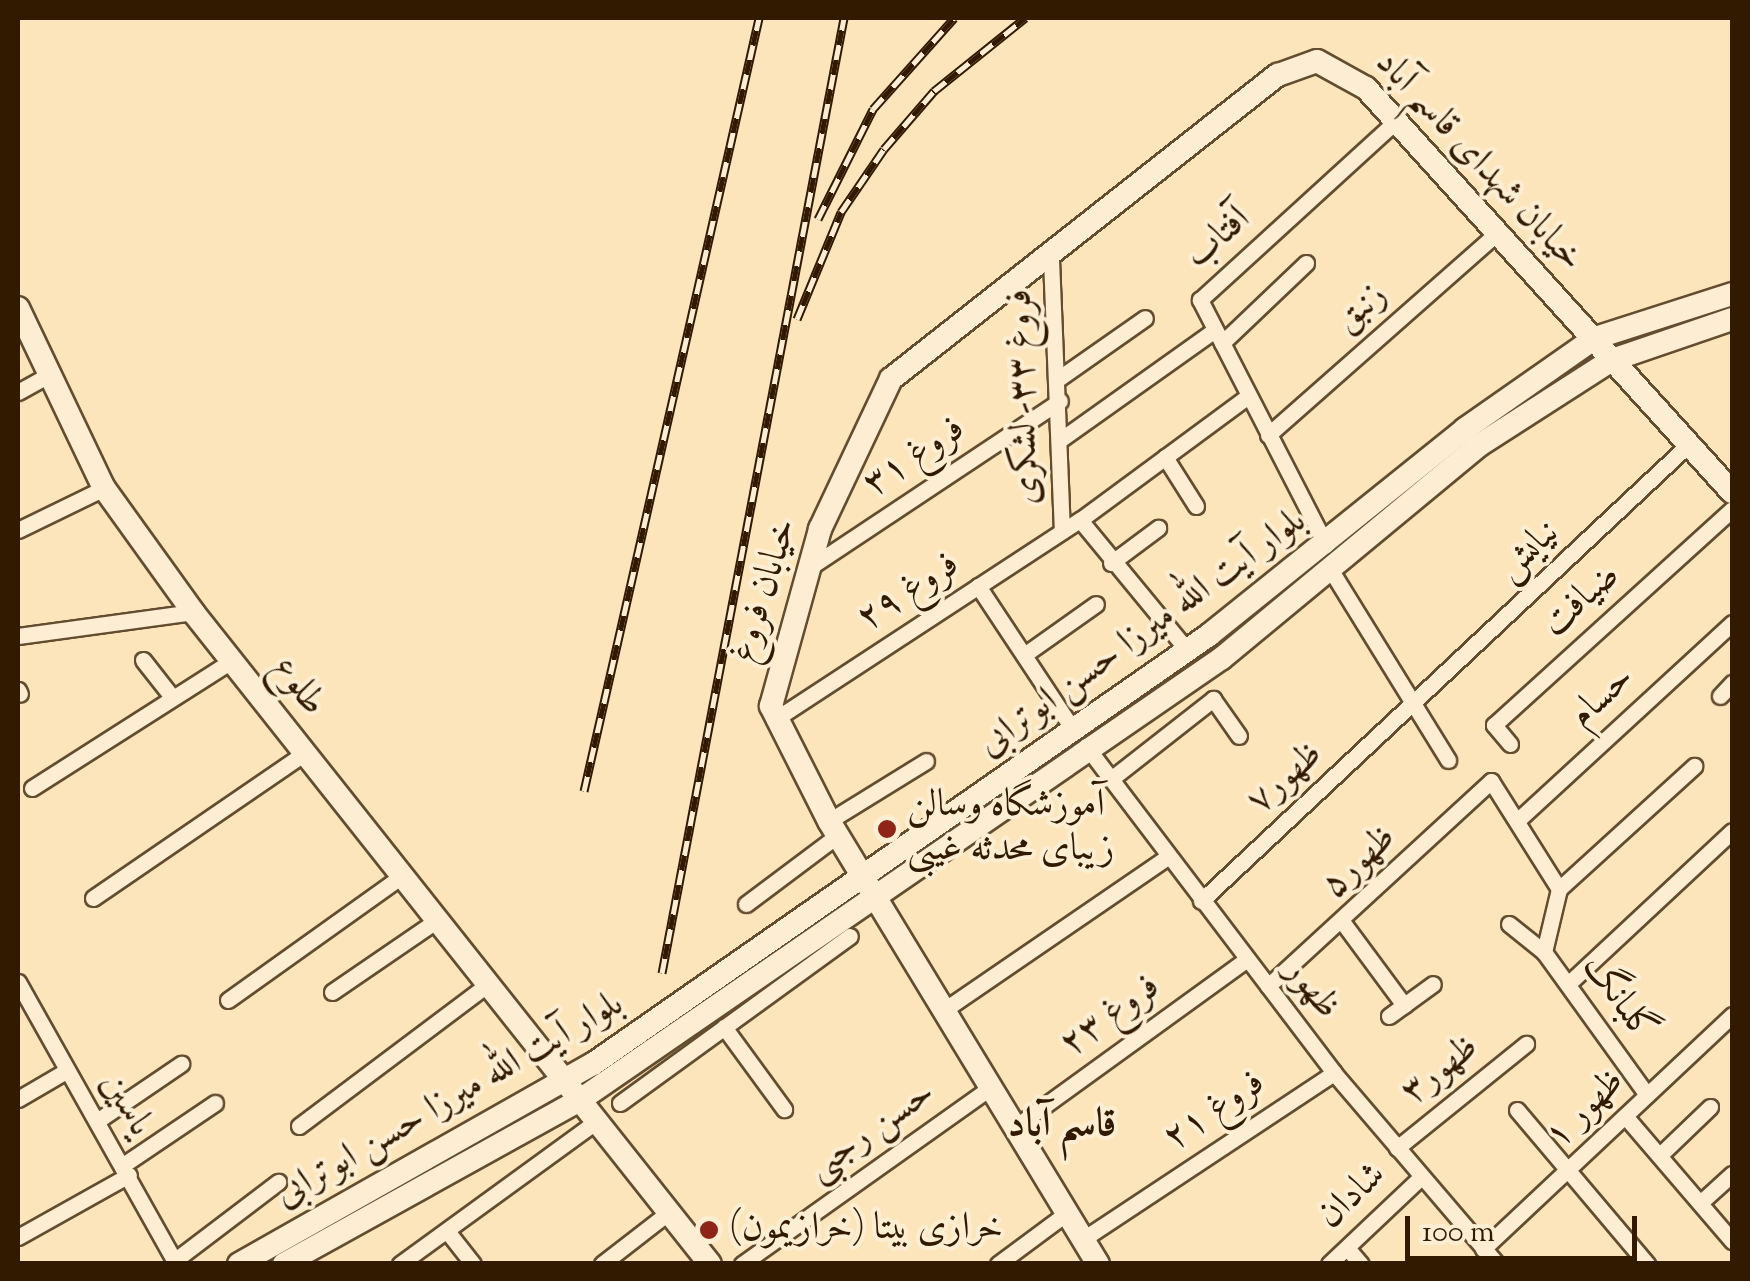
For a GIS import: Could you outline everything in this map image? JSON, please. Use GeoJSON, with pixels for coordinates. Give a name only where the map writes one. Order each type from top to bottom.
{"type":"FeatureCollection","features":[{"type":"Feature","properties":{"kind":"main road","name":"خیابان شهدای قاسم آباد"},"geometry":{"type":"LineString","coordinates":[[1297,63],[1339,66],[1396,121],[1612,360]]}},
{"type":"Feature","properties":{"kind":"main road","name":"خیابان فروغ"},"geometry":{"type":"LineString","coordinates":[[1098,1264],[834,828],[774,720],[772,690],[807,569],[891,379],[1051,260],[1297,63]]}},
{"type":"Feature","properties":{"kind":"main road","name":"بلوار آیت الله میرزا حسن ابوترابی"},"geometry":{"type":"LineString","coordinates":[[1080,739],[1188,650],[1595,338],[1732,294]]}},
{"type":"Feature","properties":{"kind":"main road","name":"طلوع"},"geometry":{"type":"LineString","coordinates":[[18,308],[104,488],[193,612],[710,1264]]}},
{"type":"Feature","properties":{"kind":"main road","name":"بلوار آیت الله میرزا حسن ابوترابی"},"geometry":{"type":"LineString","coordinates":[[284,1264],[573,1091],[1080,739],[1332,572],[1481,444],[1612,360],[1732,319]]}},
{"type":"Feature","properties":{"kind":"main road"},"geometry":{"type":"LineString","coordinates":[[1612,360],[1732,492]]}},
{"type":"Feature","properties":{"kind":"main road","name":"بلوار آیت الله میرزا حسن ابوترابی"},"geometry":{"type":"LineString","coordinates":[[239,1264],[573,1091],[651,1066],[804,956],[868,885]]}},
{"type":"Feature","properties":{"kind":"street","name":"آفتاب"},"geometry":{"type":"LineString","coordinates":[[1326,545],[1200,300],[1396,121]]}},
{"type":"Feature","properties":{"kind":"street","name":"زنبق"},"geometry":{"type":"LineString","coordinates":[[1268,435],[1498,232]]}},
{"type":"Feature","properties":{"kind":"street","name":"فروغ ۳۳- لشکری"},"geometry":{"type":"LineString","coordinates":[[1051,260],[1060,401],[1062,531]]}},
{"type":"Feature","properties":{"kind":"street"},"geometry":{"type":"LineString","coordinates":[[1060,440],[1218,336],[1306,262]]}},
{"type":"Feature","properties":{"kind":"street"},"geometry":{"type":"LineString","coordinates":[[1058,379],[1144,318]]}},
{"type":"Feature","properties":{"kind":"street"},"geometry":{"type":"LineString","coordinates":[[18,392],[49,375]]}},
{"type":"Feature","properties":{"kind":"street","name":"فروغ ۲۹"},"geometry":{"type":"LineString","coordinates":[[774,720],[1080,520],[1248,396]]}},
{"type":"Feature","properties":{"kind":"street","name":"فروغ ۳۱"},"geometry":{"type":"LineString","coordinates":[[807,569],[1060,401]]}},
{"type":"Feature","properties":{"kind":"street","name":"نيايش"},"geometry":{"type":"LineString","coordinates":[[1415,706],[1689,444]]}},
{"type":"Feature","properties":{"kind":"street"},"geometry":{"type":"LineString","coordinates":[[1165,457],[1196,506]]}},
{"type":"Feature","properties":{"kind":"street"},"geometry":{"type":"LineString","coordinates":[[18,530],[104,488]]}},
{"type":"Feature","properties":{"kind":"street","name":"ضیافت"},"geometry":{"type":"LineString","coordinates":[[1510,744],[1494,725],[1732,509]]}},
{"type":"Feature","properties":{"kind":"street"},"geometry":{"type":"LineString","coordinates":[[1080,520],[1112,564],[1188,650]]}},
{"type":"Feature","properties":{"kind":"street"},"geometry":{"type":"LineString","coordinates":[[1112,564],[1158,528]]}},
{"type":"Feature","properties":{"kind":"street"},"geometry":{"type":"LineString","coordinates":[[1332,572],[1448,760]]}},
{"type":"Feature","properties":{"kind":"street","name":"ظهور"},"geometry":{"type":"LineString","coordinates":[[978,586],[1080,739],[1166,858],[1334,1073],[1498,1264]]}},
{"type":"Feature","properties":{"kind":"street"},"geometry":{"type":"LineString","coordinates":[[1024,655],[1096,604]]}},
{"type":"Feature","properties":{"kind":"street"},"geometry":{"type":"LineString","coordinates":[[18,636],[193,612]]}},
{"type":"Feature","properties":{"kind":"street","name":"حسام"},"geometry":{"type":"LineString","coordinates":[[1518,820],[1732,622]]}},
{"type":"Feature","properties":{"kind":"street"},"geometry":{"type":"LineString","coordinates":[[143,660],[172,697]]}},
{"type":"Feature","properties":{"kind":"street"},"geometry":{"type":"LineString","coordinates":[[32,788],[231,660]]}},
{"type":"Feature","properties":{"kind":"street"},"geometry":{"type":"LineString","coordinates":[[1720,696],[1732,683]]}},
{"type":"Feature","properties":{"kind":"street"},"geometry":{"type":"LineString","coordinates":[[1110,779],[1213,699],[1239,736]]}},
{"type":"Feature","properties":{"kind":"street","name":"ظهور۷"},"geometry":{"type":"LineString","coordinates":[[1201,900],[1415,706]]}},
{"type":"Feature","properties":{"kind":"street"},"geometry":{"type":"LineString","coordinates":[[93,898],[305,754]]}},
{"type":"Feature","properties":{"kind":"street"},"geometry":{"type":"LineString","coordinates":[[746,904],[834,828],[926,761]]}},
{"type":"Feature","properties":{"kind":"street"},"geometry":{"type":"LineString","coordinates":[[1518,820],[1559,889],[1694,766]]}},
{"type":"Feature","properties":{"kind":"street","name":"ظهور۵"},"geometry":{"type":"LineString","coordinates":[[1268,986],[1344,924],[1491,781],[1518,820]]}},
{"type":"Feature","properties":{"kind":"street"},"geometry":{"type":"LineString","coordinates":[[1568,984],[1732,831]]}},
{"type":"Feature","properties":{"kind":"street"},"geometry":{"type":"LineString","coordinates":[[944,1010],[1166,858]]}},
{"type":"Feature","properties":{"kind":"street"},"geometry":{"type":"LineString","coordinates":[[228,1000],[402,876]]}},
{"type":"Feature","properties":{"kind":"street","name":"گلبانگ"},"geometry":{"type":"LineString","coordinates":[[1559,889],[1544,952],[1647,1095]]}},
{"type":"Feature","properties":{"kind":"street"},"geometry":{"type":"LineString","coordinates":[[332,992],[437,920]]}},
{"type":"Feature","properties":{"kind":"street"},"geometry":{"type":"LineString","coordinates":[[1344,924],[1404,1005]]}},
{"type":"Feature","properties":{"kind":"street"},"geometry":{"type":"LineString","coordinates":[[1509,924],[1544,952]]}},
{"type":"Feature","properties":{"kind":"street"},"geometry":{"type":"LineString","coordinates":[[620,1103],[651,1066],[724,1027],[804,956],[850,936]]}},
{"type":"Feature","properties":{"kind":"street","name":"فروغ ۲۳"},"geometry":{"type":"LineString","coordinates":[[1015,1127],[1246,960]]}},
{"type":"Feature","properties":{"kind":"street"},"geometry":{"type":"LineString","coordinates":[[299,1126],[488,984]]}},
{"type":"Feature","properties":{"kind":"street"},"geometry":{"type":"LineString","coordinates":[[1389,1016],[1433,984]]}},
{"type":"Feature","properties":{"kind":"street","name":"یاسین"},"geometry":{"type":"LineString","coordinates":[[18,985],[175,1262]]}},
{"type":"Feature","properties":{"kind":"street","name":"ظهور ۱"},"geometry":{"type":"LineString","coordinates":[[1484,1249],[1570,1172],[1732,1015]]}},
{"type":"Feature","properties":{"kind":"street"},"geometry":{"type":"LineString","coordinates":[[724,1027],[784,1109]]}},
{"type":"Feature","properties":{"kind":"street","name":"ظهور۳"},"geometry":{"type":"LineString","coordinates":[[1397,1148],[1526,1044]]}},
{"type":"Feature","properties":{"kind":"street"},"geometry":{"type":"LineString","coordinates":[[96,1122],[182,1064]]}},
{"type":"Feature","properties":{"kind":"street"},"geometry":{"type":"LineString","coordinates":[[18,1099],[66,1070]]}},
{"type":"Feature","properties":{"kind":"street","name":"فروغ ۲۱"},"geometry":{"type":"LineString","coordinates":[[1083,1239],[1334,1073]]}},
{"type":"Feature","properties":{"kind":"street","name":"حسن رجبی"},"geometry":{"type":"LineString","coordinates":[[742,1264],[991,1088]]}},
{"type":"Feature","properties":{"kind":"street"},"geometry":{"type":"LineString","coordinates":[[18,1236],[126,1170],[215,1103]]}},
{"type":"Feature","properties":{"kind":"street"},"geometry":{"type":"LineString","coordinates":[[1661,1154],[1710,1107]]}},
{"type":"Feature","properties":{"kind":"street"},"geometry":{"type":"LineString","coordinates":[[1517,1110],[1648,1264]]}},
{"type":"Feature","properties":{"kind":"street"},"geometry":{"type":"LineString","coordinates":[[1626,1116],[1732,1240]]}},
{"type":"Feature","properties":{"kind":"street"},"geometry":{"type":"LineString","coordinates":[[400,1264],[597,1121]]}},
{"type":"Feature","properties":{"kind":"street"},"geometry":{"type":"LineString","coordinates":[[1700,1203],[1732,1174]]}},
{"type":"Feature","properties":{"kind":"street","name":"شادان"},"geometry":{"type":"LineString","coordinates":[[1329,1264],[1421,1177]]}},
{"type":"Feature","properties":{"kind":"street"},"geometry":{"type":"LineString","coordinates":[[175,1262],[278,1182]]}},
{"type":"Feature","properties":{"kind":"street"},"geometry":{"type":"LineString","coordinates":[[602,1264],[669,1212]]}},
{"type":"Feature","properties":{"kind":"street"},"geometry":{"type":"LineString","coordinates":[[998,1264],[1067,1213]]}},
{"type":"Feature","properties":{"kind":"street"},"geometry":{"type":"LineString","coordinates":[[448,1231],[473,1264]]}},
{"type":"Feature","properties":{"kind":"street"},"geometry":{"type":"LineString","coordinates":[[1347,1248],[1361,1264]]}},
{"type":"Feature","properties":{"kind":"railway"},"geometry":{"type":"LineString","coordinates":[[584,791],[759,18]]}},
{"type":"Feature","properties":{"kind":"railway"},"geometry":{"type":"LineString","coordinates":[[662,973],[844,18]]}},
{"type":"Feature","properties":{"kind":"railway"},"geometry":{"type":"LineString","coordinates":[[818,219],[873,109],[954,18]]}},
{"type":"Feature","properties":{"kind":"railway"},"geometry":{"type":"LineString","coordinates":[[797,319],[841,212],[884,149],[934,91],[1025,18]]}},
{"type":"Feature","properties":{"kind":"place","name":"آموزشگاه وسالن زیبای محدثه غیبی"},"geometry":{"type":"Point","coordinates":[887,829]}},
{"type":"Feature","properties":{"kind":"place","name":"خرازی بیتا (خرازیمون)"},"geometry":{"type":"Point","coordinates":[709,1230]}},
{"type":"Feature","properties":{"kind":"district","name":"قاسم آباد"},"geometry":{"type":"Point","coordinates":[1062,1126]}}]}
